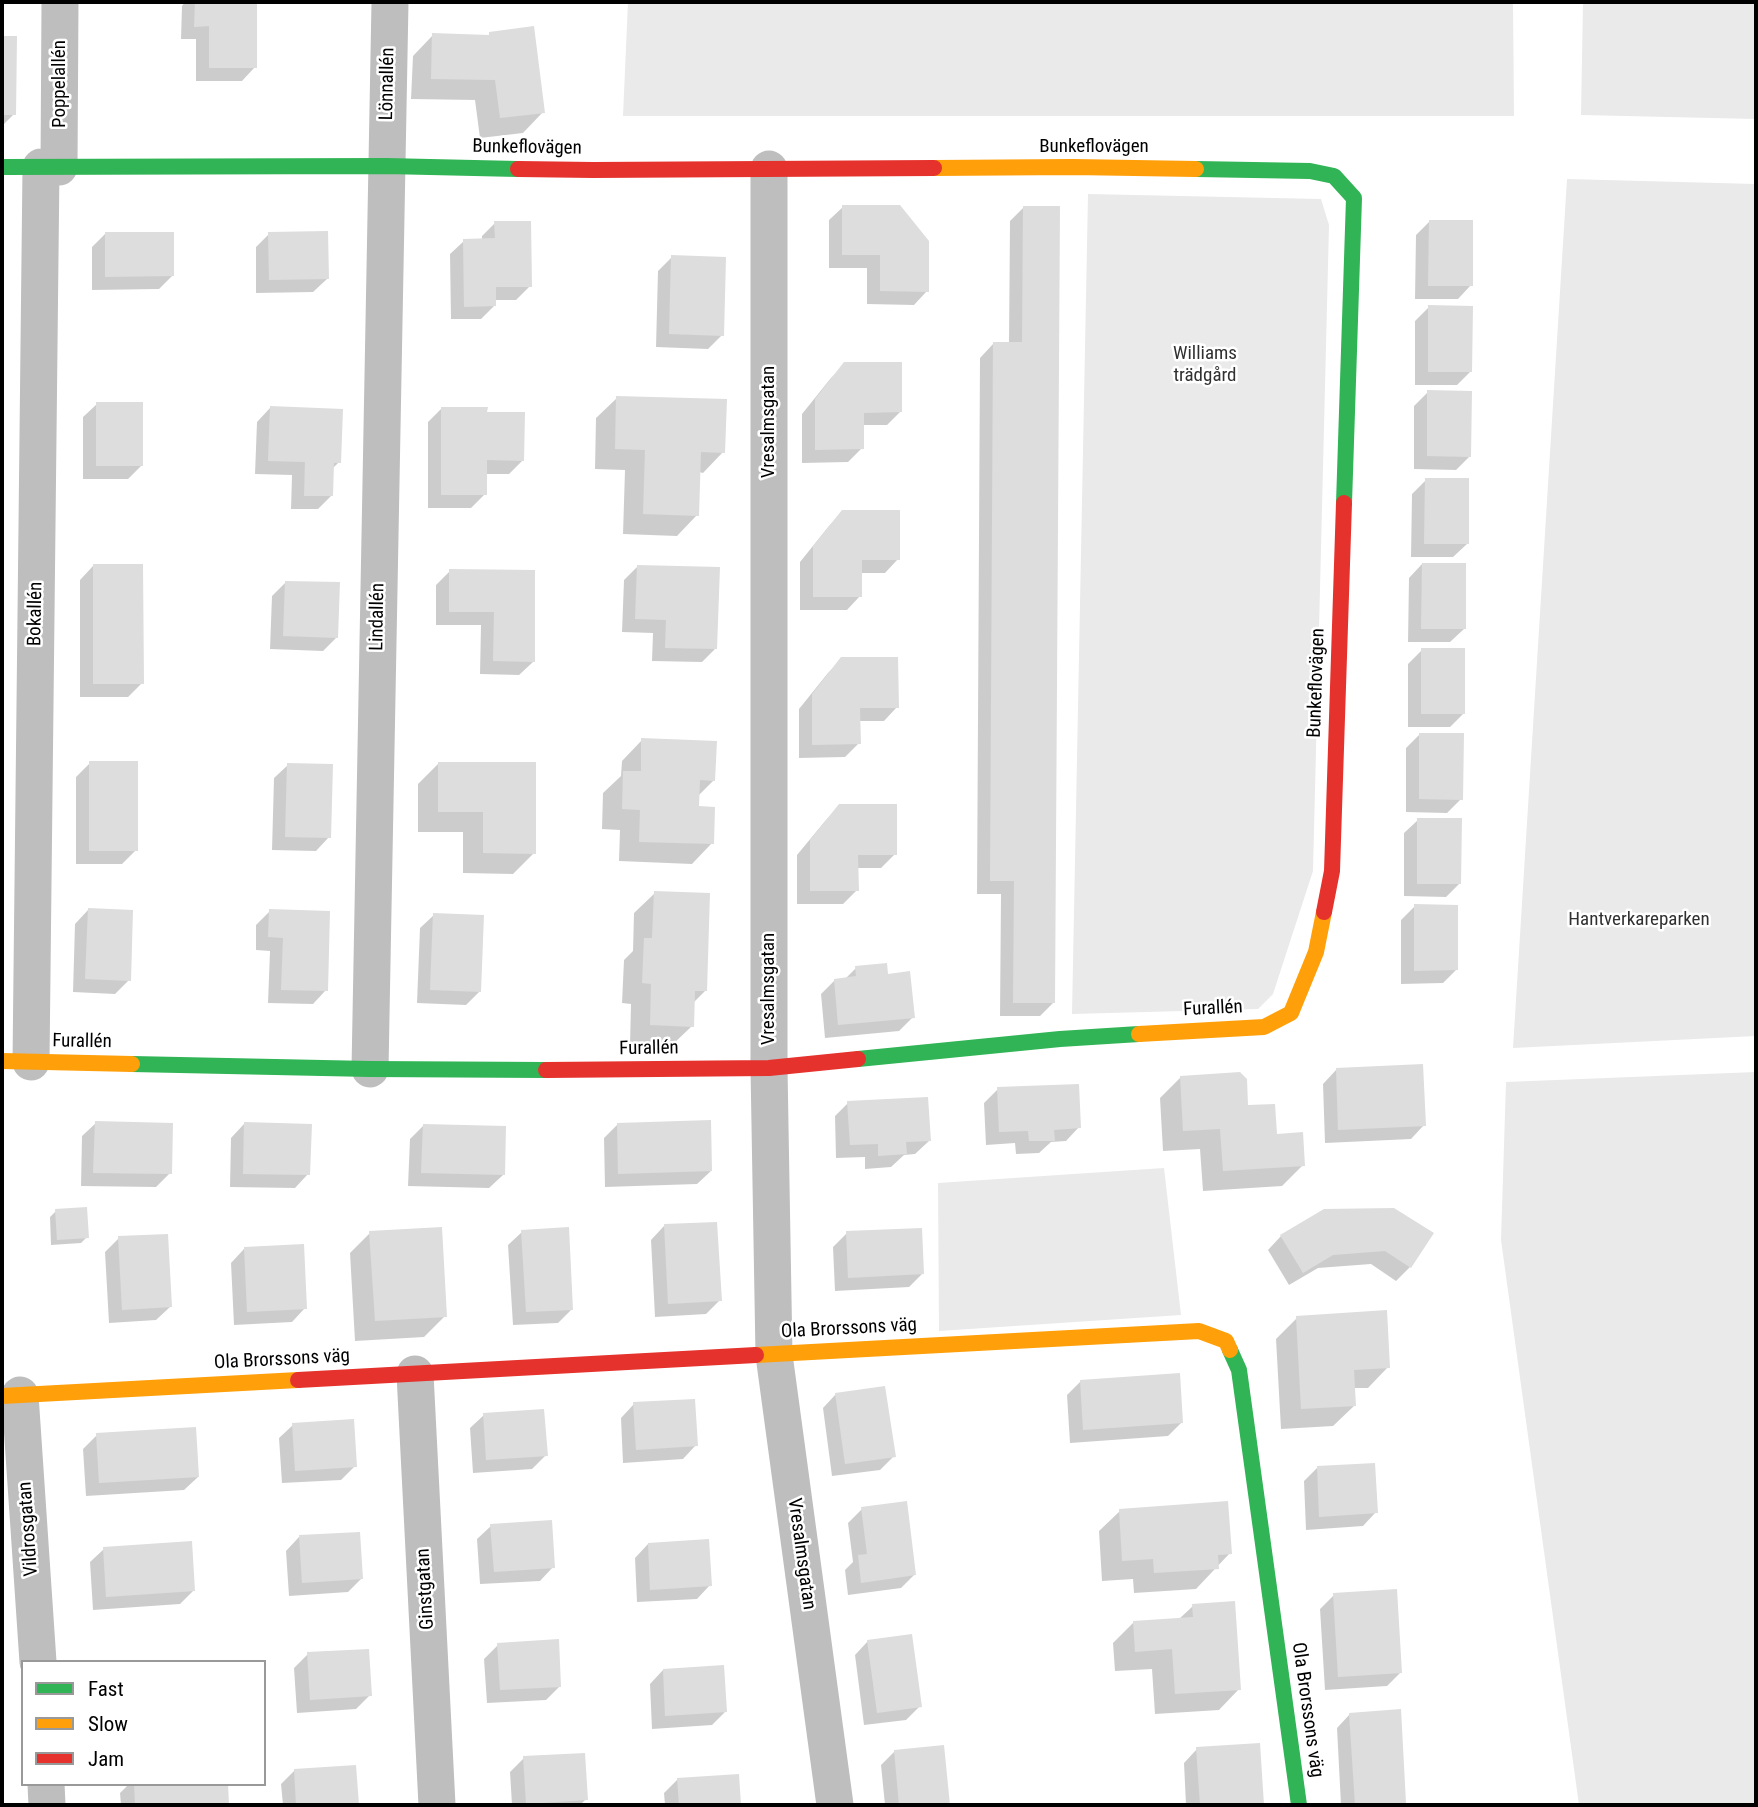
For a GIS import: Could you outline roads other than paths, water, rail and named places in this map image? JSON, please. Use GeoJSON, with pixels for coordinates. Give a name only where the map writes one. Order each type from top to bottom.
{"type":"FeatureCollection","features":[{"type":"Feature","properties":{"kind":"street","name":"Poppelallén"},"geometry":{"type":"LineString","coordinates":[[50,167],[60,2]]}},
{"type":"Feature","properties":{"kind":"street","name":"Lönnallén"},"geometry":{"type":"LineString","coordinates":[[386,166],[390,2]]}},
{"type":"Feature","properties":{"kind":"street","name":"Bunkeflovägen"},"geometry":{"type":"LineString","coordinates":[[2,167],[386,166],[593,170],[1073,167],[1310,171],[1334,176],[1354,198],[1332,871],[1316,952],[1291,1013]]}},
{"type":"Feature","properties":{"kind":"street","name":"Lindallén"},"geometry":{"type":"LineString","coordinates":[[370,1069],[386,166]]}},
{"type":"Feature","properties":{"kind":"street","name":"Bokallén"},"geometry":{"type":"LineString","coordinates":[[16,1062],[50,167]]}},
{"type":"Feature","properties":{"kind":"street","name":"Vresalmsgatan"},"geometry":{"type":"LineString","coordinates":[[769,169],[769,1068],[774,1354],[835,1805]]}},
{"type":"Feature","properties":{"kind":"street","name":"Furallén"},"geometry":{"type":"LineString","coordinates":[[16,1062],[370,1069],[769,1068],[1060,1038],[1264,1027],[1291,1013]]}},
{"type":"Feature","properties":{"kind":"street","name":"Ola Brorssons väg"},"geometry":{"type":"LineString","coordinates":[[11,1396],[1199,1331],[1226,1341],[1239,1370],[1299,1805]]}},
{"type":"Feature","properties":{"kind":"street","name":"Ginstgatan"},"geometry":{"type":"LineString","coordinates":[[415,1374],[437,1805]]}},
{"type":"Feature","properties":{"kind":"street","name":"Vildrosgatan"},"geometry":{"type":"LineString","coordinates":[[11,1396],[38,1660]]}},
{"type":"Feature","properties":{"kind":"street"},"geometry":{"type":"LineString","coordinates":[[46,1786],[47,1805]]}},
{"type":"Feature","properties":{"kind":"park label","name":"Williams trädgård"},"geometry":{"type":"Point","coordinates":[1205,365]}},
{"type":"Feature","properties":{"kind":"park label","name":"Hantverkareparken"},"geometry":{"type":"Point","coordinates":[1639,920]}}]}
